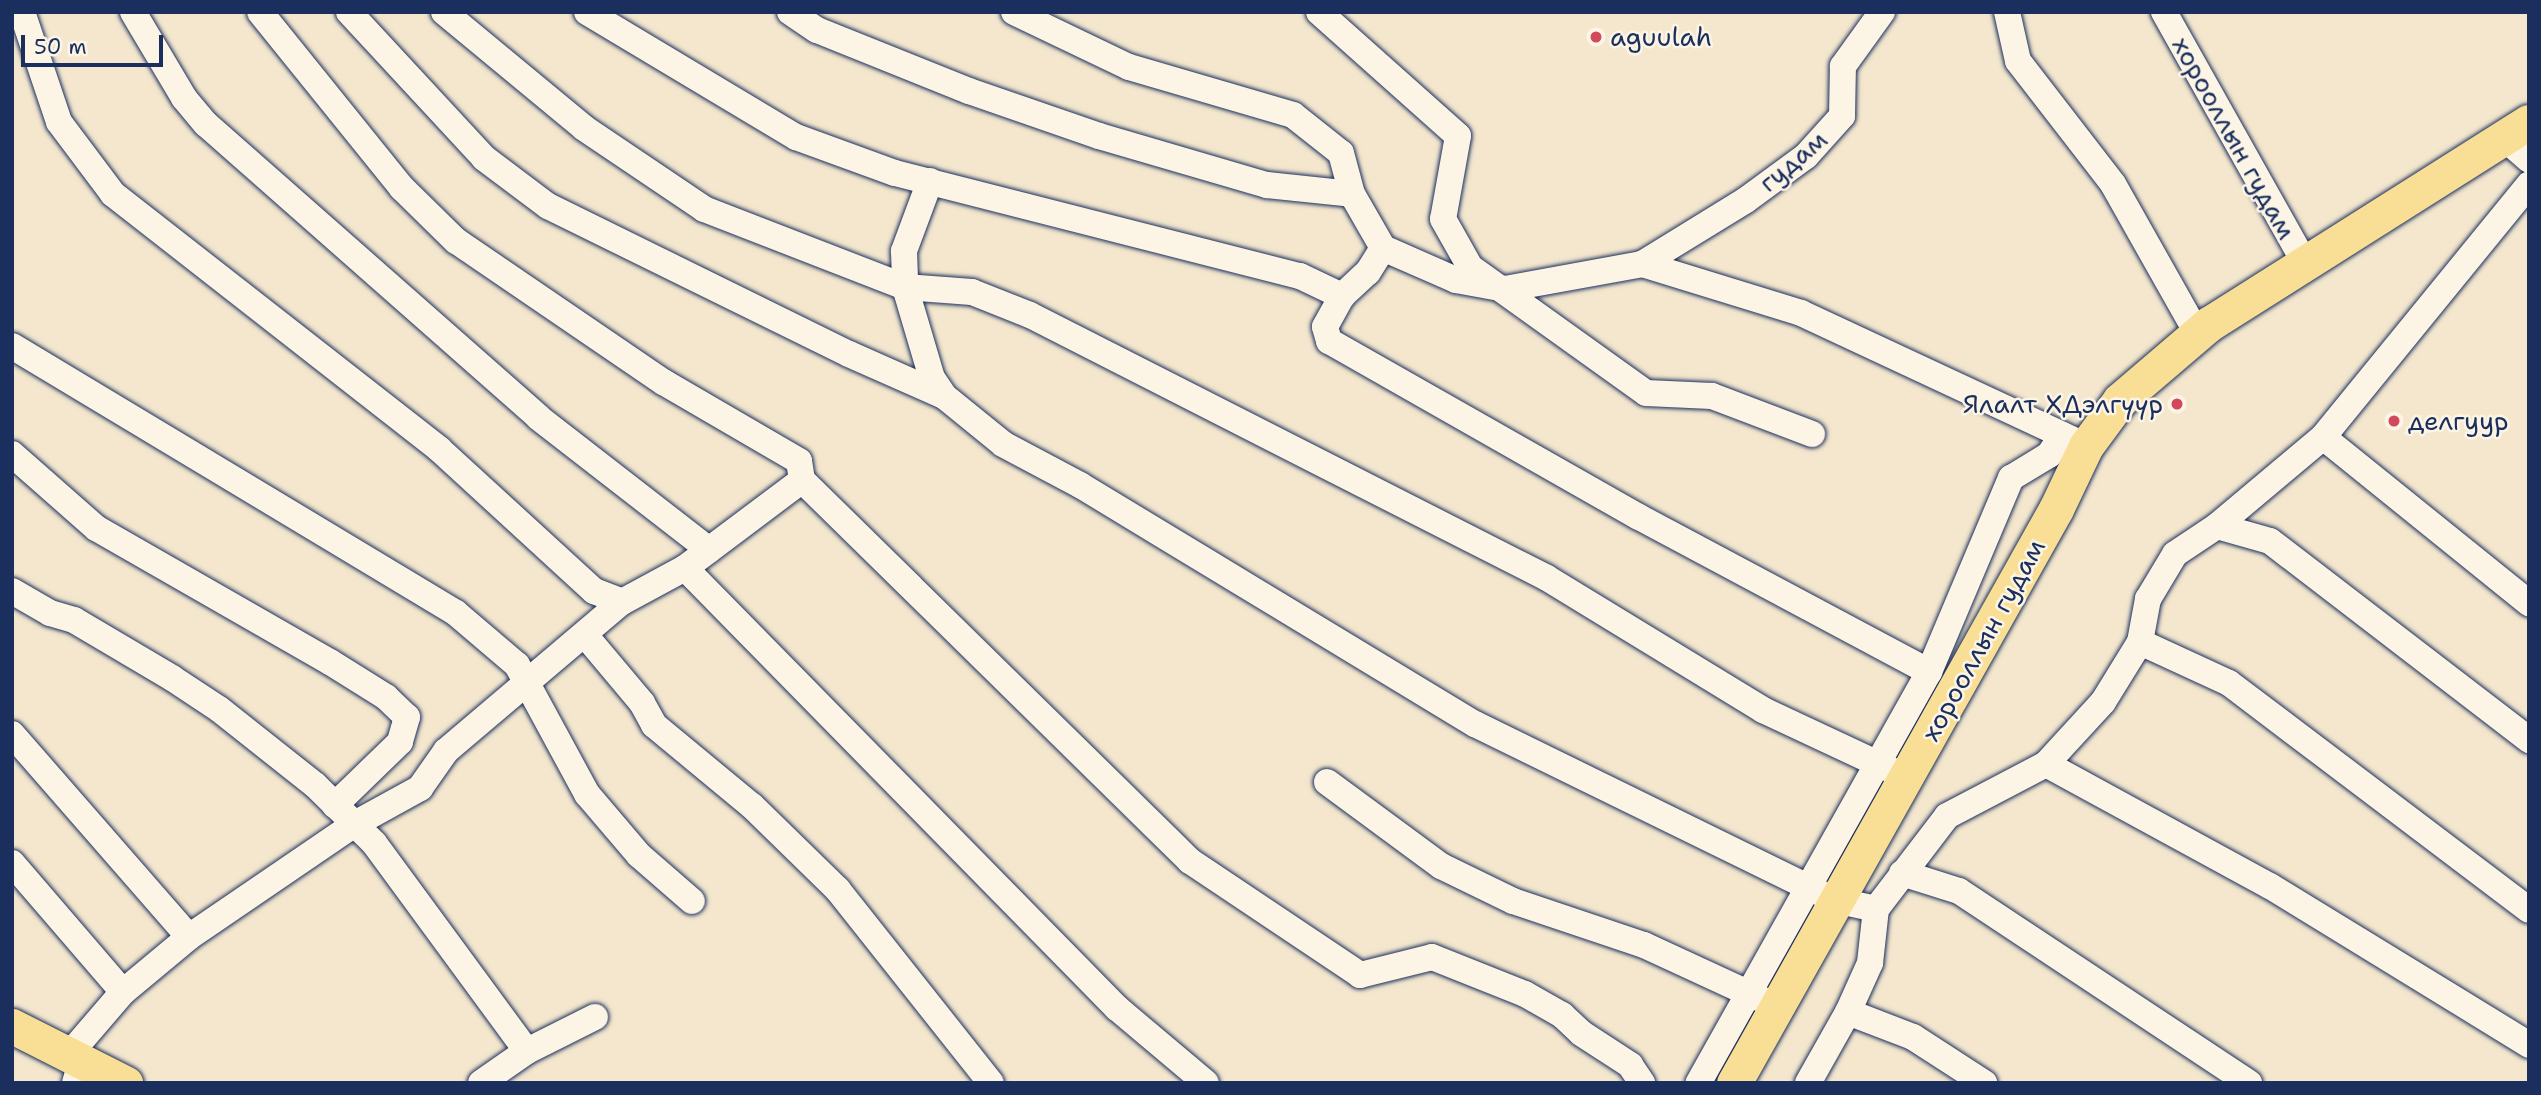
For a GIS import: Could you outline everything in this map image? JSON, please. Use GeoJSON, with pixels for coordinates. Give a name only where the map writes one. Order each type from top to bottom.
{"type":"FeatureCollection","features":[{"type":"Feature","properties":{"kind":"main road","name":"хорооллын гудам"},"geometry":{"type":"LineString","coordinates":[[1734,1083],[1763,1000],[1820,893],[1892,770],[2056,509],[2074,440],[2197,333],[2305,263],[2520,140]]}},
{"type":"Feature","properties":{"kind":"main road"},"geometry":{"type":"LineString","coordinates":[[12,1026],[75,1067],[125,1083]]}},
{"type":"Feature","properties":{"kind":"street"},"geometry":{"type":"LineString","coordinates":[[22,12],[59,122],[113,194],[439,449],[594,591],[622,602]]}},
{"type":"Feature","properties":{"kind":"street"},"geometry":{"type":"LineString","coordinates":[[133,12],[184,97],[206,124],[539,418],[709,550]]}},
{"type":"Feature","properties":{"kind":"street"},"geometry":{"type":"LineString","coordinates":[[260,12],[402,188],[456,241],[630,361],[727,423],[799,461],[802,480],[1190,861],[1360,975],[1432,957],[1525,994],[1562,1015],[1581,1033],[1630,1066],[1642,1083]]}},
{"type":"Feature","properties":{"kind":"street"},"geometry":{"type":"LineString","coordinates":[[349,12],[484,158],[548,206],[789,326],[944,396],[1003,444],[1080,485],[1475,724],[1820,893],[1877,909]]}},
{"type":"Feature","properties":{"kind":"street"},"geometry":{"type":"LineString","coordinates":[[444,12],[594,136],[704,209],[905,287],[972,292],[1030,315],[1547,578],[1763,710],[1892,770],[1929,672],[2011,478],[2074,440]]}},
{"type":"Feature","properties":{"kind":"street"},"geometry":{"type":"LineString","coordinates":[[587,12],[796,137],[930,181],[1300,276],[1342,296]]}},
{"type":"Feature","properties":{"kind":"street"},"geometry":{"type":"LineString","coordinates":[[790,12],[817,30],[969,91],[1099,136],[1266,185],[1352,194]]}},
{"type":"Feature","properties":{"kind":"street"},"geometry":{"type":"LineString","coordinates":[[1014,12],[1129,66],[1293,115],[1341,153],[1352,194],[1383,248],[1456,280],[1505,289],[1642,264],[1801,313],[2074,440]]}},
{"type":"Feature","properties":{"kind":"street"},"geometry":{"type":"LineString","coordinates":[[1319,12],[1458,136],[1443,219],[1470,267],[1505,289],[1646,393],[1712,396],[1812,435]]}},
{"type":"Feature","properties":{"kind":"street","name":"гудам"},"geometry":{"type":"LineString","coordinates":[[1642,264],[1807,156],[1842,116],[1843,66],[1882,12]]}},
{"type":"Feature","properties":{"kind":"street"},"geometry":{"type":"LineString","coordinates":[[2007,12],[2018,61],[2113,184],[2197,333]]}},
{"type":"Feature","properties":{"kind":"street","name":"хорооллын гудам"},"geometry":{"type":"LineString","coordinates":[[2164,12],[2305,263]]}},
{"type":"Feature","properties":{"kind":"street"},"geometry":{"type":"LineString","coordinates":[[930,181],[905,250],[905,287],[932,378],[944,396]]}},
{"type":"Feature","properties":{"kind":"street"},"geometry":{"type":"LineString","coordinates":[[1808,1083],[1870,963],[1877,909],[1947,816],[2046,764],[2104,702],[2140,642],[2148,599],[2175,554],[2217,526],[2323,437],[2529,184]]}},
{"type":"Feature","properties":{"kind":"street"},"geometry":{"type":"LineString","coordinates":[[1383,248],[1368,272],[1342,296],[1325,327],[1329,341],[1639,517],[1929,672]]}},
{"type":"Feature","properties":{"kind":"street"},"geometry":{"type":"LineString","coordinates":[[12,346],[456,613],[517,665],[587,794],[639,855],[692,901]]}},
{"type":"Feature","properties":{"kind":"street"},"geometry":{"type":"LineString","coordinates":[[2323,437],[2529,603]]}},
{"type":"Feature","properties":{"kind":"street"},"geometry":{"type":"LineString","coordinates":[[12,454],[96,528],[352,676],[386,697],[407,717],[400,741],[335,805]]}},
{"type":"Feature","properties":{"kind":"street"},"geometry":{"type":"LineString","coordinates":[[75,1067],[123,992],[189,937],[353,825],[420,788],[446,751],[622,602],[685,568],[802,480]]}},
{"type":"Feature","properties":{"kind":"street"},"geometry":{"type":"LineString","coordinates":[[2217,526],[2270,541],[2529,740]]}},
{"type":"Feature","properties":{"kind":"street"},"geometry":{"type":"LineString","coordinates":[[685,568],[1117,1008],[1206,1083]]}},
{"type":"Feature","properties":{"kind":"street"},"geometry":{"type":"LineString","coordinates":[[12,591],[20,599],[107,638],[219,709],[335,805],[374,843],[527,1051]]}},
{"type":"Feature","properties":{"kind":"street"},"geometry":{"type":"LineString","coordinates":[[585,635],[642,703],[654,725],[752,806],[838,890],[991,1083]]}},
{"type":"Feature","properties":{"kind":"street"},"geometry":{"type":"LineString","coordinates":[[2140,642],[2229,684],[2529,910]]}},
{"type":"Feature","properties":{"kind":"street"},"geometry":{"type":"LineString","coordinates":[[12,734],[189,937]]}},
{"type":"Feature","properties":{"kind":"street"},"geometry":{"type":"LineString","coordinates":[[2046,764],[2270,886],[2529,1045]]}},
{"type":"Feature","properties":{"kind":"street"},"geometry":{"type":"LineString","coordinates":[[1327,782],[1441,866],[1513,901],[1644,945],[1763,1000],[1698,1083]]}},
{"type":"Feature","properties":{"kind":"street"},"geometry":{"type":"LineString","coordinates":[[12,863],[123,992]]}},
{"type":"Feature","properties":{"kind":"street"},"geometry":{"type":"LineString","coordinates":[[1902,873],[1959,891],[2249,1083]]}},
{"type":"Feature","properties":{"kind":"street"},"geometry":{"type":"LineString","coordinates":[[1847,1012],[1913,1037],[1984,1083]]}},
{"type":"Feature","properties":{"kind":"street"},"geometry":{"type":"LineString","coordinates":[[481,1083],[527,1051],[595,1017]]}},
{"type":"Feature","properties":{"kind":"place","name":"aguulah"},"geometry":{"type":"Point","coordinates":[1596,37]}},
{"type":"Feature","properties":{"kind":"place","name":"Ялалт ХДэлгүүр"},"geometry":{"type":"Point","coordinates":[2177,404]}},
{"type":"Feature","properties":{"kind":"place","name":"делгуур"},"geometry":{"type":"Point","coordinates":[2394,421]}}]}
